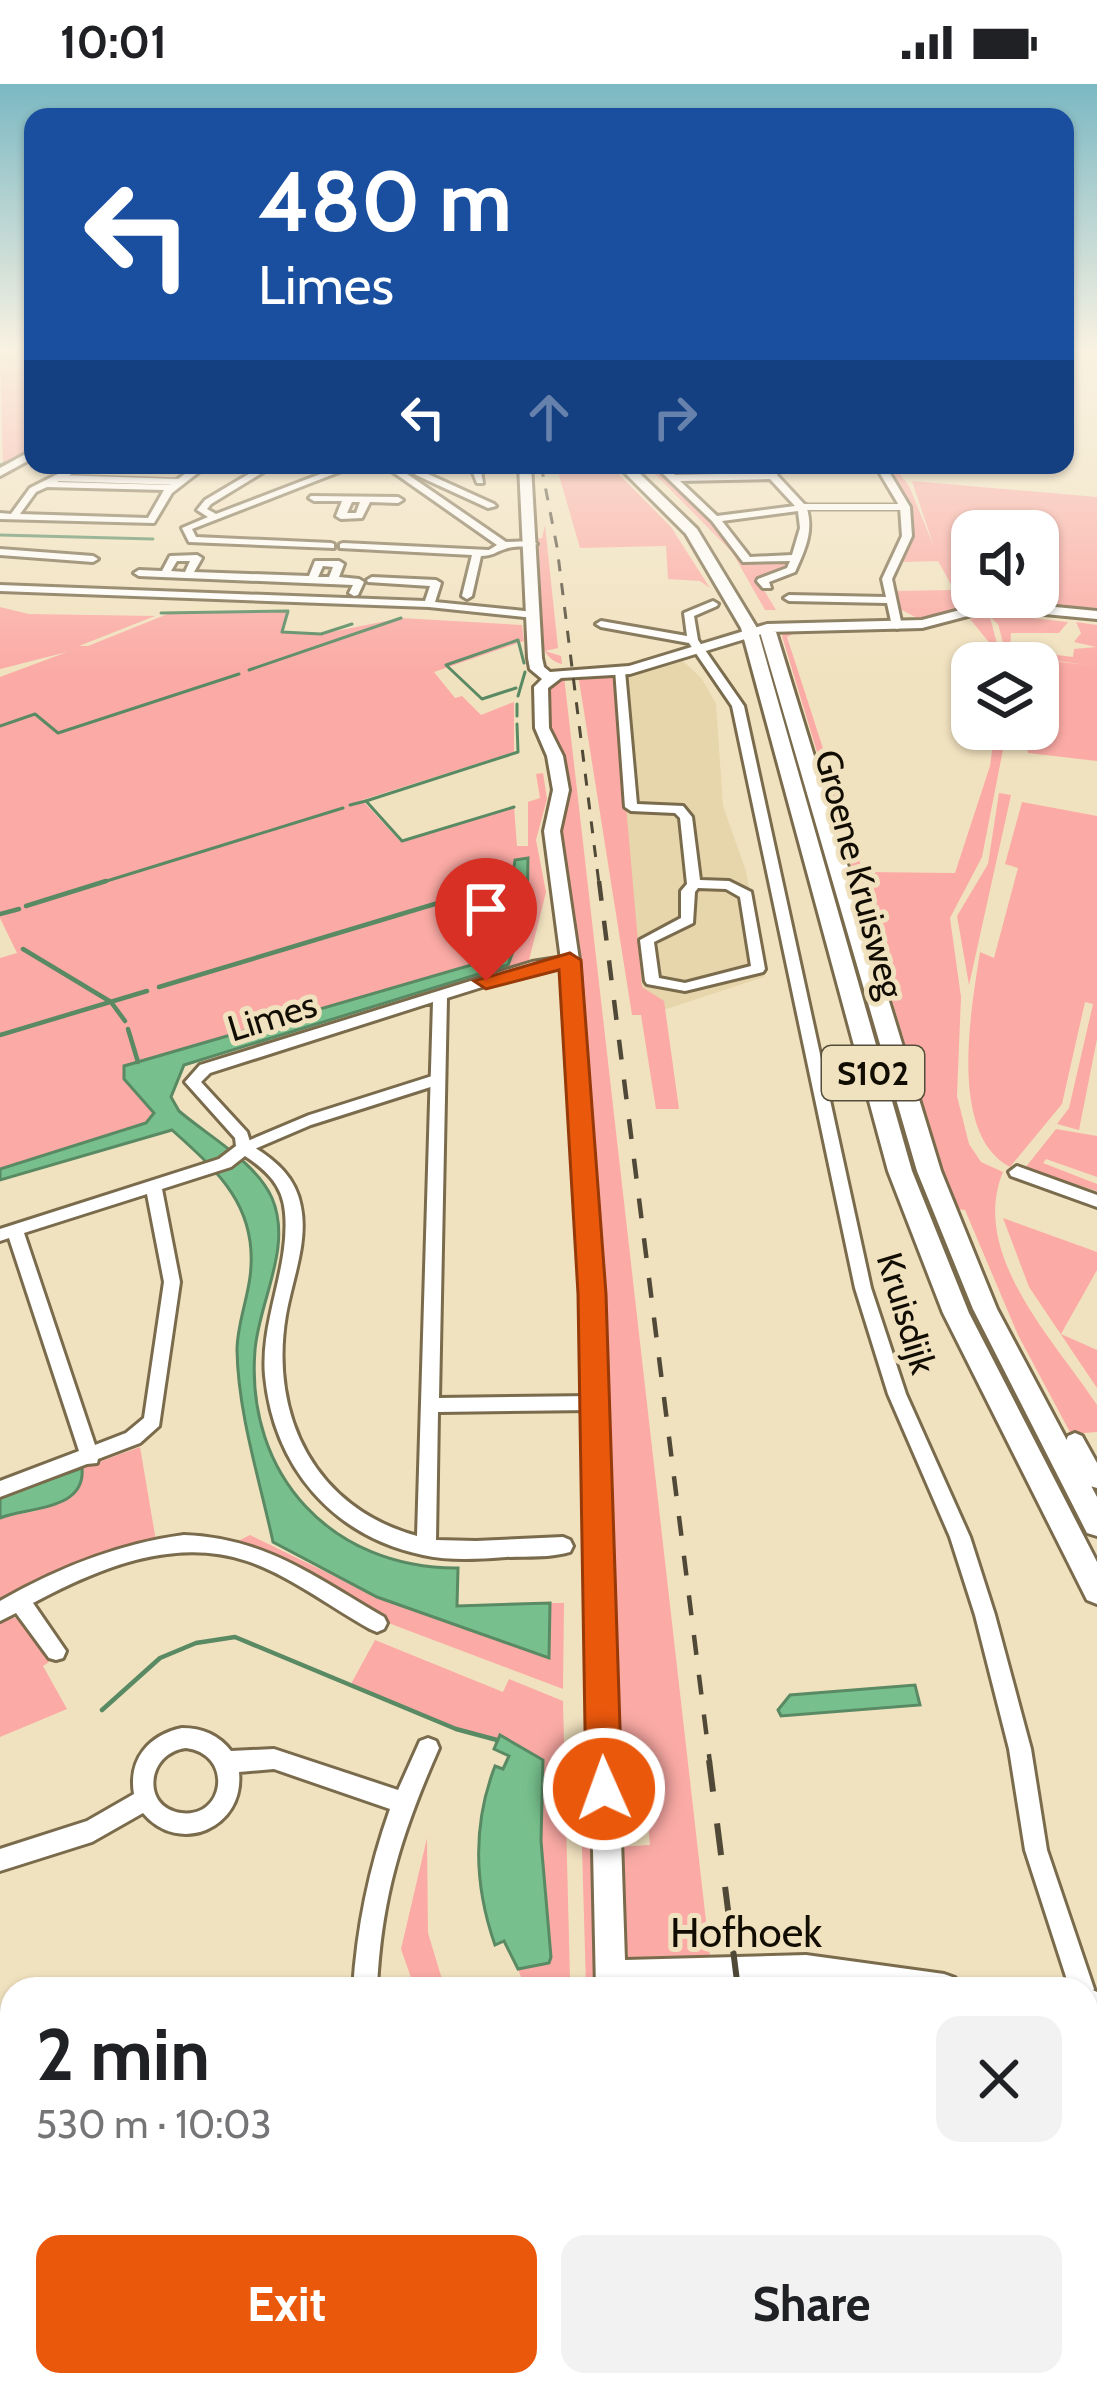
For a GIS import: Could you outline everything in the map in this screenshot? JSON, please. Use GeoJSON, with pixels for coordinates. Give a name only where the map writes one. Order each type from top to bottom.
{"type":"FeatureCollection","features":[{"type":"Feature","properties":{"kind":"main road","name":"Groene Kruisweg"},"geometry":{"type":"LineString","coordinates":[[633,474],[692,532],[758,628],[900,1171],[956,1313],[1097,1591]]}},
{"type":"Feature","properties":{"kind":"main road","name":"Groene Kruisweg"},"geometry":{"type":"LineString","coordinates":[[650,474],[720,548],[758,628],[929,1171],[985,1309],[1097,1524]]}},
{"type":"Feature","properties":{"kind":"street"},"geometry":{"type":"LineString","coordinates":[[0,506],[65,474]]}},
{"type":"Feature","properties":{"kind":"street"},"geometry":{"type":"LineString","coordinates":[[0,516],[151,521],[191,474]]}},
{"type":"Feature","properties":{"kind":"street"},"geometry":{"type":"LineString","coordinates":[[213,516],[202,510],[208,502],[250,474],[291,488]]}},
{"type":"Feature","properties":{"kind":"street"},"geometry":{"type":"LineString","coordinates":[[192,540],[187,527],[328,474]]}},
{"type":"Feature","properties":{"kind":"street"},"geometry":{"type":"LineString","coordinates":[[367,478],[368,474]]}},
{"type":"Feature","properties":{"kind":"street"},"geometry":{"type":"LineString","coordinates":[[399,474],[504,545]]}},
{"type":"Feature","properties":{"kind":"street"},"geometry":{"type":"LineString","coordinates":[[421,474],[491,506]]}},
{"type":"Feature","properties":{"kind":"street"},"geometry":{"type":"LineString","coordinates":[[478,474],[480,481]]}},
{"type":"Feature","properties":{"kind":"street"},"geometry":{"type":"LineString","coordinates":[[526,474],[537,669],[553,676],[619,671],[758,628],[896,624],[994,605],[1097,615]]}},
{"type":"Feature","properties":{"kind":"street"},"geometry":{"type":"LineString","coordinates":[[670,474],[715,518],[747,560],[796,558]]}},
{"type":"Feature","properties":{"kind":"street"},"geometry":{"type":"LineString","coordinates":[[675,478],[724,474]]}},
{"type":"Feature","properties":{"kind":"street"},"geometry":{"type":"LineString","coordinates":[[766,586],[762,580],[788,572],[808,518],[805,507],[776,474]]}},
{"type":"Feature","properties":{"kind":"street"},"geometry":{"type":"LineString","coordinates":[[885,474],[905,507],[908,536],[887,580],[896,624]]}},
{"type":"Feature","properties":{"kind":"street"},"geometry":{"type":"LineString","coordinates":[[52,481],[177,485]]}},
{"type":"Feature","properties":{"kind":"street"},"geometry":{"type":"LineString","coordinates":[[16,485],[30,494]]}},
{"type":"Feature","properties":{"kind":"street"},"geometry":{"type":"LineString","coordinates":[[428,492],[447,486]]}},
{"type":"Feature","properties":{"kind":"street"},"geometry":{"type":"LineString","coordinates":[[14,516],[30,494]]}},
{"type":"Feature","properties":{"kind":"street"},"geometry":{"type":"LineString","coordinates":[[314,499],[398,500]]}},
{"type":"Feature","properties":{"kind":"street"},"geometry":{"type":"LineString","coordinates":[[348,499],[341,516],[359,517],[366,500]]}},
{"type":"Feature","properties":{"kind":"street"},"geometry":{"type":"LineString","coordinates":[[715,518],[805,507],[905,507]]}},
{"type":"Feature","properties":{"kind":"street"},"geometry":{"type":"LineString","coordinates":[[326,564],[350,516]]}},
{"type":"Feature","properties":{"kind":"street"},"geometry":{"type":"LineString","coordinates":[[192,540],[477,553],[532,544]]}},
{"type":"Feature","properties":{"kind":"street"},"geometry":{"type":"LineString","coordinates":[[165,574],[192,540]]}},
{"type":"Feature","properties":{"kind":"street"},"geometry":{"type":"LineString","coordinates":[[0,552],[93,560]]}},
{"type":"Feature","properties":{"kind":"street"},"geometry":{"type":"LineString","coordinates":[[467,596],[477,553]]}},
{"type":"Feature","properties":{"kind":"street"},"geometry":{"type":"LineString","coordinates":[[32,589],[55,556]]}},
{"type":"Feature","properties":{"kind":"street"},"geometry":{"type":"LineString","coordinates":[[179,558],[197,558],[188,575]]}},
{"type":"Feature","properties":{"kind":"street"},"geometry":{"type":"LineString","coordinates":[[312,580],[319,563],[339,564],[333,580]]}},
{"type":"Feature","properties":{"kind":"street"},"geometry":{"type":"LineString","coordinates":[[139,573],[358,582],[354,593]]}},
{"type":"Feature","properties":{"kind":"street"},"geometry":{"type":"LineString","coordinates":[[372,580],[436,583],[429,604]]}},
{"type":"Feature","properties":{"kind":"street"},"geometry":{"type":"LineString","coordinates":[[0,588],[429,604],[533,615]]}},
{"type":"Feature","properties":{"kind":"street"},"geometry":{"type":"LineString","coordinates":[[789,598],[891,600]]}},
{"type":"Feature","properties":{"kind":"street"},"geometry":{"type":"LineString","coordinates":[[696,644],[688,614],[713,604]]}},
{"type":"Feature","properties":{"kind":"street"},"geometry":{"type":"LineString","coordinates":[[601,624],[696,644]]}},
{"type":"Feature","properties":{"kind":"street","name":"Kruisdijk"},"geometry":{"type":"LineString","coordinates":[[696,644],[738,706],[868,1306],[904,1415],[960,1537],[979,1596],[1021,1748],[1036,1850],[1079,1977]]}},
{"type":"Feature","properties":{"kind":"street"},"geometry":{"type":"LineString","coordinates":[[619,671],[632,808],[684,812],[694,884],[688,891],[688,920],[647,940],[652,981],[669,988],[758,968],[746,895],[729,885],[694,884]]}},
{"type":"Feature","properties":{"kind":"street"},"geometry":{"type":"LineString","coordinates":[[553,676],[541,687],[540,718],[561,790],[552,831],[570,960],[592,1294],[611,1977]]}},
{"type":"Feature","properties":{"kind":"street","name":"Limes"},"geometry":{"type":"LineString","coordinates":[[241,1152],[242,1136],[192,1082],[196,1075],[440,995],[570,960]]}},
{"type":"Feature","properties":{"kind":"street"},"geometry":{"type":"LineString","coordinates":[[426,1547],[440,995]]}},
{"type":"Feature","properties":{"kind":"street"},"geometry":{"type":"LineString","coordinates":[[90,1456],[7,1233],[208,1168],[310,1120],[436,1080]]}},
{"type":"Feature","properties":{"kind":"street"},"geometry":{"type":"LineString","coordinates":[[241,1152],[277,1174],[296,1222],[272,1368],[288,1445],[330,1501],[400,1541],[426,1547],[563,1546]]}},
{"type":"Feature","properties":{"kind":"street"},"geometry":{"type":"LineString","coordinates":[[1017,1172],[1097,1201]]}},
{"type":"Feature","properties":{"kind":"street"},"geometry":{"type":"LineString","coordinates":[[0,1490],[133,1438],[153,1421],[172,1282],[154,1187]]}},
{"type":"Feature","properties":{"kind":"street"},"geometry":{"type":"LineString","coordinates":[[429,1405],[593,1403]]}},
{"type":"Feature","properties":{"kind":"street"},"geometry":{"type":"LineString","coordinates":[[1075,1441],[1097,1480]]}},
{"type":"Feature","properties":{"kind":"street"},"geometry":{"type":"LineString","coordinates":[[56,1651],[9,1606],[134,1554],[215,1543],[249,1552],[377,1623]]}},
{"type":"Feature","properties":{"kind":"street"},"geometry":{"type":"LineString","coordinates":[[178,1740],[215,1743],[229,1762],[228,1791],[202,1818],[162,1820],[144,1800],[147,1766],[178,1740]]}},
{"type":"Feature","properties":{"kind":"street"},"geometry":{"type":"LineString","coordinates":[[365,1977],[374,1897],[400,1802],[428,1748]]}},
{"type":"Feature","properties":{"kind":"street"},"geometry":{"type":"LineString","coordinates":[[229,1762],[274,1759],[400,1802]]}},
{"type":"Feature","properties":{"kind":"street"},"geometry":{"type":"LineString","coordinates":[[0,1860],[92,1831],[144,1800]]}},
{"type":"Feature","properties":{"kind":"street","name":"Hofhoek"},"geometry":{"type":"LineString","coordinates":[[664,1977],[760,1968],[829,1977]]}},
{"type":"Feature","properties":{"kind":"shaded area"},"geometry":{"type":"Polygon","coordinates":[[[3,458],[21,458],[3,468],[3,458]]]}},
{"type":"Feature","properties":{"kind":"shaded area"},"geometry":{"type":"Polygon","coordinates":[[[559,474],[619,474],[671,527],[710,588],[700,581],[668,579],[666,546],[580,548],[559,474]]]}},
{"type":"Feature","properties":{"kind":"shaded area"},"geometry":{"type":"Polygon","coordinates":[[[655,474],[667,474],[696,501],[746,561],[791,562],[789,568],[758,580],[776,610],[765,610],[732,552],[655,474]]]}},
{"type":"Feature","properties":{"kind":"shaded area"},"geometry":{"type":"Polygon","coordinates":[[[891,474],[900,474],[909,486],[934,547],[912,481],[1097,497],[1097,608],[1059,606],[1059,510],[951,510],[951,585],[938,561],[903,562],[911,536],[909,512],[891,474]]]}},
{"type":"Feature","properties":{"kind":"shaded area"},"geometry":{"type":"Polygon","coordinates":[[[545,525],[558,648],[546,651],[537,629],[534,590],[535,539],[542,538],[545,525]]]}},
{"type":"Feature","properties":{"kind":"shaded area"},"geometry":{"type":"Polygon","coordinates":[[[951,590],[951,612],[919,619],[898,608],[895,591],[951,590]]]}},
{"type":"Feature","properties":{"kind":"shaded area"},"geometry":{"type":"Polygon","coordinates":[[[0,607],[29,614],[155,616],[79,646],[170,613],[288,611],[283,632],[321,634],[401,618],[522,625],[524,641],[434,672],[455,698],[462,696],[481,715],[514,702],[514,752],[362,800],[400,841],[514,807],[517,846],[528,846],[528,802],[540,798],[536,774],[543,773],[547,799],[536,840],[546,892],[529,960],[412,999],[409,995],[508,965],[527,858],[518,859],[515,913],[492,959],[191,1047],[135,1091],[154,1114],[146,1123],[0,1169],[0,958],[17,953],[0,918],[0,677],[67,652],[0,669],[0,607]]]}},
{"type":"Feature","properties":{"kind":"shaded area"},"geometry":{"type":"Polygon","coordinates":[[[990,618],[997,642],[989,642],[970,619],[990,618]]]}},
{"type":"Feature","properties":{"kind":"shaded area"},"geometry":{"type":"Polygon","coordinates":[[[991,618],[1068,622],[1059,633],[1011,633],[1010,642],[1003,642],[991,618]]]}},
{"type":"Feature","properties":{"kind":"shaded area"},"geometry":{"type":"Polygon","coordinates":[[[1076,622],[1097,625],[1097,761],[1028,753],[1059,750],[1059,662],[1087,665],[1059,661],[1059,655],[1073,657],[1074,649],[1096,647],[1074,642],[1081,633],[1076,622]]]}},
{"type":"Feature","properties":{"kind":"shaded area"},"geometry":{"type":"Polygon","coordinates":[[[920,626],[922,631],[797,632],[787,637],[863,872],[955,873],[992,750],[1003,750],[982,857],[950,918],[961,997],[957,1096],[969,1144],[981,1162],[1003,1172],[996,1203],[997,1234],[1006,1265],[1039,1324],[1097,1405],[1097,1432],[1071,1434],[1018,1335],[965,1210],[955,1209],[782,636],[785,631],[920,626]]]}},
{"type":"Feature","properties":{"kind":"shaded area"},"geometry":{"type":"Polygon","coordinates":[[[682,660],[702,679],[716,704],[723,806],[746,871],[764,977],[654,1013],[634,1003],[605,677],[682,660]]]}},
{"type":"Feature","properties":{"kind":"shaded area"},"geometry":{"type":"Polygon","coordinates":[[[608,673],[615,681],[642,987],[664,1001],[679,1109],[656,1109],[641,1015],[632,1015],[578,674],[608,673]]]}},
{"type":"Feature","properties":{"kind":"shaded area"},"geometry":{"type":"Polygon","coordinates":[[[564,676],[710,1956],[628,1957],[617,1847],[650,1845],[645,1794],[616,1795],[600,1248],[588,1066],[559,841],[566,797],[547,710],[549,682],[564,676]]]}},
{"type":"Feature","properties":{"kind":"shaded area"},"geometry":{"type":"Polygon","coordinates":[[[999,793],[1011,795],[969,985],[957,916],[988,864],[999,793]]]}},
{"type":"Feature","properties":{"kind":"shaded area"},"geometry":{"type":"Polygon","coordinates":[[[1022,802],[1097,816],[1097,1039],[1079,1130],[1057,1124],[1069,1108],[1093,1004],[1085,1002],[1062,1104],[1010,1167],[991,1151],[978,1128],[971,1100],[969,1037],[980,952],[994,958],[1018,868],[1005,864],[1022,802]]]}},
{"type":"Feature","properties":{"kind":"shaded area"},"geometry":{"type":"Polygon","coordinates":[[[528,858],[527,914],[508,965],[184,1065],[171,1097],[179,1111],[255,1173],[272,1198],[279,1236],[255,1350],[256,1395],[265,1437],[282,1474],[306,1506],[336,1532],[372,1552],[413,1564],[458,1568],[457,1606],[550,1603],[549,1658],[377,1597],[273,1542],[238,1374],[237,1341],[250,1277],[248,1231],[242,1211],[220,1177],[172,1130],[0,1180],[0,1169],[146,1123],[154,1113],[124,1079],[124,1066],[492,959],[519,898],[512,881],[515,860],[528,858]]]}},
{"type":"Feature","properties":{"kind":"shaded area"},"geometry":{"type":"Polygon","coordinates":[[[1056,1129],[1097,1136],[1097,1177],[1046,1159],[1043,1163],[1097,1184],[1097,1191],[1025,1168],[1056,1129]]]}},
{"type":"Feature","properties":{"kind":"shaded area"},"geometry":{"type":"Polygon","coordinates":[[[1003,1218],[1097,1252],[1097,1270],[1061,1334],[1097,1350],[1097,1388],[1029,1287],[1003,1218]]]}},
{"type":"Feature","properties":{"kind":"shaded area"},"geometry":{"type":"Polygon","coordinates":[[[140,1447],[156,1541],[0,1606],[0,1518],[36,1511],[83,1478],[82,1468],[140,1447]]]}},
{"type":"Feature","properties":{"kind":"shaded area"},"geometry":{"type":"Polygon","coordinates":[[[82,1468],[81,1482],[65,1500],[0,1518],[0,1497],[82,1468]]]}},
{"type":"Feature","properties":{"kind":"shaded area"},"geometry":{"type":"Polygon","coordinates":[[[250,1535],[377,1597],[544,1657],[549,1657],[550,1603],[564,1603],[563,1689],[383,1621],[236,1542],[250,1535]]]}},
{"type":"Feature","properties":{"kind":"shaded area"},"geometry":{"type":"Polygon","coordinates":[[[21,1617],[49,1662],[43,1666],[67,1709],[0,1737],[0,1620],[21,1617]]]}},
{"type":"Feature","properties":{"kind":"shaded area"},"geometry":{"type":"Polygon","coordinates":[[[375,1640],[503,1692],[509,1679],[563,1701],[570,1977],[521,1977],[518,1969],[549,1963],[551,1957],[541,1841],[543,1760],[500,1735],[497,1740],[456,1729],[351,1684],[375,1640]]]}},
{"type":"Feature","properties":{"kind":"shaded area"},"geometry":{"type":"Polygon","coordinates":[[[915,1685],[920,1705],[781,1716],[778,1710],[790,1695],[915,1685]]]}},
{"type":"Feature","properties":{"kind":"shaded area"},"geometry":{"type":"Polygon","coordinates":[[[500,1735],[543,1760],[541,1841],[551,1957],[549,1963],[518,1969],[504,1941],[495,1945],[478,1856],[488,1788],[495,1766],[503,1769],[509,1756],[494,1749],[500,1735]]]}},
{"type":"Feature","properties":{"kind":"shaded area"},"geometry":{"type":"Polygon","coordinates":[[[580,1779],[594,1779],[601,1977],[586,1977],[580,1779]]]}},
{"type":"Feature","properties":{"kind":"shaded area"},"geometry":{"type":"Polygon","coordinates":[[[427,1838],[428,1933],[441,1977],[411,1977],[401,1949],[427,1838]]]}},
{"type":"Feature","properties":{"kind":"waterway"},"geometry":{"type":"LineString","coordinates":[[0,465],[17,459]]}},
{"type":"Feature","properties":{"kind":"waterway"},"geometry":{"type":"LineString","coordinates":[[0,535],[153,539]]}},
{"type":"Feature","properties":{"kind":"waterway"},"geometry":{"type":"LineString","coordinates":[[161,613],[288,611],[282,632],[321,634],[352,624]]}},
{"type":"Feature","properties":{"kind":"waterway"},"geometry":{"type":"LineString","coordinates":[[249,670],[401,618]]}},
{"type":"Feature","properties":{"kind":"waterway"},"geometry":{"type":"LineString","coordinates":[[516,688],[482,699],[446,665],[518,640],[524,663]]}},
{"type":"Feature","properties":{"kind":"waterway"},"geometry":{"type":"LineString","coordinates":[[518,696],[525,672]]}},
{"type":"Feature","properties":{"kind":"waterway"},"geometry":{"type":"LineString","coordinates":[[0,726],[35,714],[58,733],[239,674]]}},
{"type":"Feature","properties":{"kind":"waterway"},"geometry":{"type":"LineString","coordinates":[[517,704],[517,716]]}},
{"type":"Feature","properties":{"kind":"waterway"},"geometry":{"type":"LineString","coordinates":[[366,801],[518,752],[517,724]]}},
{"type":"Feature","properties":{"kind":"waterway"},"geometry":{"type":"LineString","coordinates":[[350,805],[366,801]]}},
{"type":"Feature","properties":{"kind":"waterway"},"geometry":{"type":"LineString","coordinates":[[366,801],[402,841],[514,807]]}},
{"type":"Feature","properties":{"kind":"waterway"},"geometry":{"type":"LineString","coordinates":[[97,884],[343,808]]}},
{"type":"Feature","properties":{"kind":"waterway"},"geometry":{"type":"LineString","coordinates":[[26,906],[106,881]]}},
{"type":"Feature","properties":{"kind":"waterway"},"geometry":{"type":"LineString","coordinates":[[511,881],[502,883],[512,881]]}},
{"type":"Feature","properties":{"kind":"waterway"},"geometry":{"type":"LineString","coordinates":[[450,899],[481,890]]}},
{"type":"Feature","properties":{"kind":"waterway"},"geometry":{"type":"LineString","coordinates":[[159,987],[438,903]]}},
{"type":"Feature","properties":{"kind":"waterway"},"geometry":{"type":"LineString","coordinates":[[0,914],[19,909]]}},
{"type":"Feature","properties":{"kind":"waterway"},"geometry":{"type":"LineString","coordinates":[[23,949],[111,1002]]}},
{"type":"Feature","properties":{"kind":"waterway"},"geometry":{"type":"LineString","coordinates":[[111,1002],[147,991]]}},
{"type":"Feature","properties":{"kind":"waterway"},"geometry":{"type":"LineString","coordinates":[[0,1035],[111,1002]]}},
{"type":"Feature","properties":{"kind":"waterway"},"geometry":{"type":"LineString","coordinates":[[111,1002],[125,1021]]}},
{"type":"Feature","properties":{"kind":"waterway"},"geometry":{"type":"LineString","coordinates":[[128,1029],[138,1062]]}},
{"type":"Feature","properties":{"kind":"waterway"},"geometry":{"type":"LineString","coordinates":[[102,1710],[160,1658],[196,1643],[235,1637],[456,1729],[497,1740]]}},
{"type":"Feature","properties":{"kind":"railway"},"geometry":{"type":"LineString","coordinates":[[543,474],[557,547],[599,884]]}},
{"type":"Feature","properties":{"kind":"railway"},"geometry":{"type":"LineString","coordinates":[[599,881],[710,1763]]}},
{"type":"Feature","properties":{"kind":"railway"},"geometry":{"type":"LineString","coordinates":[[709,1760],[736,1977]]}},
{"type":"Feature","properties":{"kind":"route"},"geometry":{"type":"LineString","coordinates":[[486,981],[570,960],[592,1294],[604,1789]]}}]}
